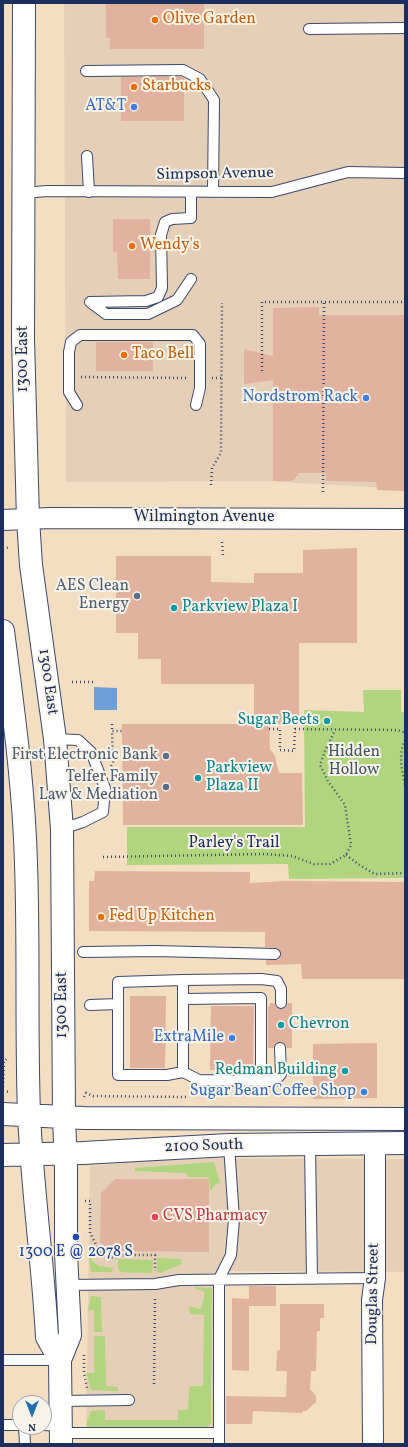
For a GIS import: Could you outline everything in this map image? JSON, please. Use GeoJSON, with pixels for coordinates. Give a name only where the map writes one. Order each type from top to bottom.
{"type":"FeatureCollection","features":[{"type":"Feature","properties":{"kind":"main road","name":"1300 East"},"geometry":{"type":"LineString","coordinates":[[24,3],[23,339],[28,519],[32,572],[55,739],[62,829],[64,1117],[67,1285],[70,1335],[60,1360],[61,1402],[57,1432]]}},
{"type":"Feature","properties":{"kind":"main road","name":"1300 East"},"geometry":{"type":"LineString","coordinates":[[3,631],[18,743],[23,801],[26,872],[29,1115],[32,1154],[47,1337],[60,1360]]}},
{"type":"Feature","properties":{"kind":"main road","name":"2100 South"},"geometry":{"type":"LineString","coordinates":[[3,1114],[84,1118],[405,1119]]}},
{"type":"Feature","properties":{"kind":"main road"},"geometry":{"type":"LineString","coordinates":[[375,1144],[376,1139],[381,1135],[389,1132],[405,1131]]}},
{"type":"Feature","properties":{"kind":"main road","name":"2100 South"},"geometry":{"type":"LineString","coordinates":[[3,1155],[65,1154],[229,1145],[405,1143]]}},
{"type":"Feature","properties":{"kind":"street","name":"Wilmington Avenue"},"geometry":{"type":"LineString","coordinates":[[3,520],[405,518]]}},
{"type":"Feature","properties":{"kind":"street","name":"Douglas Street"},"geometry":{"type":"LineString","coordinates":[[373,1444],[372,1300],[375,1278],[375,1144]]}},
{"type":"Feature","properties":{"kind":"lane"},"geometry":{"type":"LineString","coordinates":[[309,29],[405,28]]}},
{"type":"Feature","properties":{"kind":"lane"},"geometry":{"type":"LineString","coordinates":[[86,71],[183,70],[200,79],[214,100],[213,192]]}},
{"type":"Feature","properties":{"kind":"lane"},"geometry":{"type":"LineString","coordinates":[[87,156],[89,192]]}},
{"type":"Feature","properties":{"kind":"lane","name":"Simpson Avenue"},"geometry":{"type":"LineString","coordinates":[[24,193],[47,191],[272,192],[348,172],[405,173]]}},
{"type":"Feature","properties":{"kind":"lane"},"geometry":{"type":"LineString","coordinates":[[192,192],[192,218],[172,219],[165,222],[161,235],[162,288],[158,297],[146,301],[90,302],[106,314],[148,314],[177,300],[192,279]]}},
{"type":"Feature","properties":{"kind":"lane"},"geometry":{"type":"LineString","coordinates":[[76,405],[69,392],[69,352],[71,342],[80,335],[193,335],[200,344],[200,388],[196,405]]}},
{"type":"Feature","properties":{"kind":"lane"},"geometry":{"type":"LineString","coordinates":[[55,739],[78,740],[91,752],[105,788],[103,812],[62,829]]}},
{"type":"Feature","properties":{"kind":"lane"},"geometry":{"type":"LineString","coordinates":[[83,952],[155,951],[275,954]]}},
{"type":"Feature","properties":{"kind":"lane"},"geometry":{"type":"LineString","coordinates":[[280,1048],[281,1074],[275,1080],[199,1080],[183,1072],[167,1074],[118,1075],[118,982],[261,979],[277,981],[281,989],[281,1003]]}},
{"type":"Feature","properties":{"kind":"lane"},"geometry":{"type":"LineString","coordinates":[[183,980],[183,1072]]}},
{"type":"Feature","properties":{"kind":"lane"},"geometry":{"type":"LineString","coordinates":[[183,999],[261,998],[261,1080]]}},
{"type":"Feature","properties":{"kind":"lane"},"geometry":{"type":"LineString","coordinates":[[90,1005],[118,1004]]}},
{"type":"Feature","properties":{"kind":"lane"},"geometry":{"type":"LineString","coordinates":[[310,1144],[312,1279]]}},
{"type":"Feature","properties":{"kind":"lane"},"geometry":{"type":"LineString","coordinates":[[219,1444],[219,1279],[231,1255],[234,1219],[229,1145]]}},
{"type":"Feature","properties":{"kind":"lane"},"geometry":{"type":"LineString","coordinates":[[67,1285],[155,1284],[179,1280],[219,1279],[375,1278]]}},
{"type":"Feature","properties":{"kind":"lane"},"geometry":{"type":"LineString","coordinates":[[3,1360],[60,1360]]}},
{"type":"Feature","properties":{"kind":"lane"},"geometry":{"type":"LineString","coordinates":[[61,1402],[129,1400]]}},
{"type":"Feature","properties":{"kind":"lane"},"geometry":{"type":"LineString","coordinates":[[57,1432],[219,1432]]}},
{"type":"Feature","properties":{"kind":"path"},"geometry":{"type":"LineString","coordinates":[[262,371],[262,302],[405,302]]}},
{"type":"Feature","properties":{"kind":"path"},"geometry":{"type":"LineString","coordinates":[[323,492],[324,302]]}},
{"type":"Feature","properties":{"kind":"path"},"geometry":{"type":"LineString","coordinates":[[211,486],[212,468],[221,453],[222,303]]}},
{"type":"Feature","properties":{"kind":"path"},"geometry":{"type":"LineString","coordinates":[[77,377],[187,378]]}},
{"type":"Feature","properties":{"kind":"path"},"geometry":{"type":"LineString","coordinates":[[222,542],[222,556]]}},
{"type":"Feature","properties":{"kind":"path"},"geometry":{"type":"LineString","coordinates":[[72,682],[95,682]]}},
{"type":"Feature","properties":{"kind":"path"},"geometry":{"type":"LineString","coordinates":[[110,771],[113,762],[112,724]]}},
{"type":"Feature","properties":{"kind":"path"},"geometry":{"type":"LineString","coordinates":[[269,729],[280,729],[280,750],[294,751],[295,729],[398,730],[405,733]]}},
{"type":"Feature","properties":{"kind":"path"},"geometry":{"type":"LineString","coordinates":[[335,730],[320,765],[328,781],[345,805],[351,845],[346,855],[375,874],[405,874]]}},
{"type":"Feature","properties":{"kind":"path"},"geometry":{"type":"LineString","coordinates":[[112,731],[122,731]]}},
{"type":"Feature","properties":{"kind":"path"},"geometry":{"type":"LineString","coordinates":[[405,740],[400,763],[405,786]]}},
{"type":"Feature","properties":{"kind":"path","name":"Parley's Trail"},"geometry":{"type":"LineString","coordinates":[[102,857],[264,854],[292,856],[314,864],[330,864],[346,855]]}},
{"type":"Feature","properties":{"kind":"path"},"geometry":{"type":"LineString","coordinates":[[3,1087],[4,1061]]}},
{"type":"Feature","properties":{"kind":"path"},"geometry":{"type":"LineString","coordinates":[[85,1093],[93,1096],[186,1097]]}},
{"type":"Feature","properties":{"kind":"path"},"geometry":{"type":"LineString","coordinates":[[101,1254],[105,1246]]}},
{"type":"Feature","properties":{"kind":"shaded area"},"geometry":{"type":"Polygon","coordinates":[[[64,3],[405,3],[405,489],[264,481],[66,482],[64,3]]]}},
{"type":"Feature","properties":{"kind":"shaded area"},"geometry":{"type":"Polygon","coordinates":[[[175,1158],[405,1159],[405,1272],[218,1271],[216,1433],[86,1434],[90,1166],[175,1158]]]}},
{"type":"Feature","properties":{"kind":"green space","name":"Hidden Hollow"},"geometry":{"type":"Polygon","coordinates":[[[363,690],[401,690],[401,712],[405,712],[405,878],[289,879],[288,864],[127,865],[127,827],[305,827],[304,710],[364,712],[363,690]]]}},
{"type":"Feature","properties":{"kind":"green space"},"geometry":{"type":"Polygon","coordinates":[[[214,1162],[220,1183],[216,1184],[210,1191],[209,1177],[189,1177],[186,1173],[135,1171],[135,1168],[214,1162]]]}},
{"type":"Feature","properties":{"kind":"green space"},"geometry":{"type":"Polygon","coordinates":[[[87,1246],[93,1262],[99,1266],[113,1268],[112,1272],[91,1272],[87,1246]]]}},
{"type":"Feature","properties":{"kind":"green space"},"geometry":{"type":"Polygon","coordinates":[[[157,1258],[181,1259],[182,1264],[160,1273],[157,1271],[157,1258]]]}},
{"type":"Feature","properties":{"kind":"green space"},"geometry":{"type":"Polygon","coordinates":[[[118,1259],[153,1260],[152,1273],[120,1272],[118,1268],[118,1259]]]}},
{"type":"Feature","properties":{"kind":"green space"},"geometry":{"type":"Polygon","coordinates":[[[194,1288],[212,1288],[211,1423],[207,1427],[87,1428],[87,1422],[91,1411],[105,1410],[105,1420],[178,1420],[178,1410],[188,1410],[189,1388],[191,1386],[203,1386],[204,1315],[190,1314],[189,1306],[201,1309],[205,1292],[194,1288]]]}},
{"type":"Feature","properties":{"kind":"green space"},"geometry":{"type":"Polygon","coordinates":[[[91,1296],[101,1297],[102,1332],[94,1332],[94,1310],[88,1310],[91,1296]]]}},
{"type":"Feature","properties":{"kind":"green space"},"geometry":{"type":"Polygon","coordinates":[[[94,1336],[105,1336],[106,1386],[118,1387],[118,1391],[91,1390],[86,1373],[94,1373],[94,1336]]]}},
{"type":"Feature","properties":{"kind":"water"},"geometry":{"type":"Polygon","coordinates":[[[94,687],[117,688],[117,710],[94,710],[94,687]]]}},
{"type":"Feature","properties":{"kind":"building","name":"Olive Garden"},"geometry":{"type":"Polygon","coordinates":[[[106,3],[204,3],[204,49],[110,49],[110,38],[106,38],[106,3]]]}},
{"type":"Feature","properties":{"kind":"building"},"geometry":{"type":"Polygon","coordinates":[[[121,77],[184,78],[184,121],[121,121],[121,77]]]}},
{"type":"Feature","properties":{"kind":"building","name":"Wendy's"},"geometry":{"type":"Polygon","coordinates":[[[113,219],[150,219],[150,279],[118,279],[117,252],[113,252],[113,219]]]}},
{"type":"Feature","properties":{"kind":"building"},"geometry":{"type":"Polygon","coordinates":[[[319,307],[319,315],[405,315],[405,491],[377,490],[376,482],[326,481],[326,473],[299,473],[293,481],[273,481],[273,380],[244,384],[244,349],[273,356],[273,308],[319,307]]]}},
{"type":"Feature","properties":{"kind":"building","name":"Taco Bell"},"geometry":{"type":"Polygon","coordinates":[[[96,342],[153,342],[153,371],[96,371],[96,342]]]}},
{"type":"Feature","properties":{"kind":"building"},"geometry":{"type":"Polygon","coordinates":[[[357,548],[357,643],[299,643],[299,724],[269,724],[270,749],[275,756],[279,773],[302,773],[303,825],[123,825],[122,724],[254,724],[254,684],[161,684],[161,659],[138,659],[138,633],[116,633],[116,556],[211,556],[211,582],[254,583],[254,573],[303,573],[303,550],[357,548]]]}},
{"type":"Feature","properties":{"kind":"building"},"geometry":{"type":"Polygon","coordinates":[[[95,871],[250,872],[250,883],[286,881],[405,882],[405,979],[302,979],[301,964],[266,965],[266,960],[278,960],[281,957],[281,954],[278,948],[265,947],[265,932],[89,931],[89,881],[94,881],[95,871]]]}},
{"type":"Feature","properties":{"kind":"building"},"geometry":{"type":"Polygon","coordinates":[[[130,996],[166,996],[165,1068],[130,1068],[130,996]]]}},
{"type":"Feature","properties":{"kind":"building","name":"Chevron"},"geometry":{"type":"Polygon","coordinates":[[[270,1003],[274,1003],[276,1007],[281,1009],[285,1008],[288,1003],[292,1003],[292,1048],[286,1048],[285,1044],[280,1042],[276,1043],[274,1048],[268,1048],[268,1006],[270,1006],[270,1003]]]}},
{"type":"Feature","properties":{"kind":"building","name":"ExtraMile"},"geometry":{"type":"Polygon","coordinates":[[[211,1006],[254,1006],[253,1070],[210,1070],[211,1006]]]}},
{"type":"Feature","properties":{"kind":"building","name":"Redman Building"},"geometry":{"type":"Polygon","coordinates":[[[377,1043],[377,1098],[313,1099],[313,1044],[377,1043]]]}},
{"type":"Feature","properties":{"kind":"building","name":"CVS Pharmacy"},"geometry":{"type":"Polygon","coordinates":[[[115,1179],[209,1179],[209,1252],[111,1251],[100,1242],[101,1193],[115,1179]]]}},
{"type":"Feature","properties":{"kind":"building"},"geometry":{"type":"Polygon","coordinates":[[[249,1286],[276,1286],[276,1306],[249,1306],[249,1286]]]}},
{"type":"Feature","properties":{"kind":"building"},"geometry":{"type":"Polygon","coordinates":[[[232,1298],[249,1299],[249,1371],[232,1370],[232,1298]]]}},
{"type":"Feature","properties":{"kind":"building"},"geometry":{"type":"Polygon","coordinates":[[[280,1304],[324,1304],[324,1318],[320,1318],[320,1331],[317,1331],[316,1371],[311,1371],[310,1389],[316,1396],[316,1402],[302,1413],[253,1411],[252,1424],[226,1424],[226,1396],[286,1397],[287,1371],[276,1371],[277,1350],[280,1350],[280,1304]]]}},
{"type":"Feature","properties":{"kind":"place","name":"Olive Garden"},"geometry":{"type":"Point","coordinates":[155,20]}},
{"type":"Feature","properties":{"kind":"place","name":"Starbucks"},"geometry":{"type":"Point","coordinates":[134,87]}},
{"type":"Feature","properties":{"kind":"place","name":"AT&T"},"geometry":{"type":"Point","coordinates":[134,107]}},
{"type":"Feature","properties":{"kind":"place","name":"Wendy's"},"geometry":{"type":"Point","coordinates":[132,246]}},
{"type":"Feature","properties":{"kind":"place","name":"Taco Bell"},"geometry":{"type":"Point","coordinates":[124,355]}},
{"type":"Feature","properties":{"kind":"place","name":"Nordstrom Rack"},"geometry":{"type":"Point","coordinates":[366,398]}},
{"type":"Feature","properties":{"kind":"place","name":"AES Clean Energy"},"geometry":{"type":"Point","coordinates":[137,596]}},
{"type":"Feature","properties":{"kind":"place","name":"Parkview Plaza I"},"geometry":{"type":"Point","coordinates":[174,608]}},
{"type":"Feature","properties":{"kind":"place","name":"Sugar Beets"},"geometry":{"type":"Point","coordinates":[327,721]}},
{"type":"Feature","properties":{"kind":"place","name":"First Electronic Bank"},"geometry":{"type":"Point","coordinates":[166,756]}},
{"type":"Feature","properties":{"kind":"place","name":"Parkview Plaza II"},"geometry":{"type":"Point","coordinates":[198,778]}},
{"type":"Feature","properties":{"kind":"place","name":"Telfer Family Law & Mediation"},"geometry":{"type":"Point","coordinates":[166,787]}},
{"type":"Feature","properties":{"kind":"place","name":"Fed Up Kitchen"},"geometry":{"type":"Point","coordinates":[101,917]}},
{"type":"Feature","properties":{"kind":"place","name":"Chevron"},"geometry":{"type":"Point","coordinates":[281,1025]}},
{"type":"Feature","properties":{"kind":"place","name":"ExtraMile"},"geometry":{"type":"Point","coordinates":[232,1038]}},
{"type":"Feature","properties":{"kind":"place","name":"Redman Building"},"geometry":{"type":"Point","coordinates":[345,1071]}},
{"type":"Feature","properties":{"kind":"place","name":"Sugar Bean Coffee Shop"},"geometry":{"type":"Point","coordinates":[364,1092]}},
{"type":"Feature","properties":{"kind":"place","name":"CVS Pharmacy"},"geometry":{"type":"Point","coordinates":[155,1217]}},
{"type":"Feature","properties":{"kind":"place","name":"1300 E @ 2078 S"},"geometry":{"type":"Point","coordinates":[76,1237]}}]}
